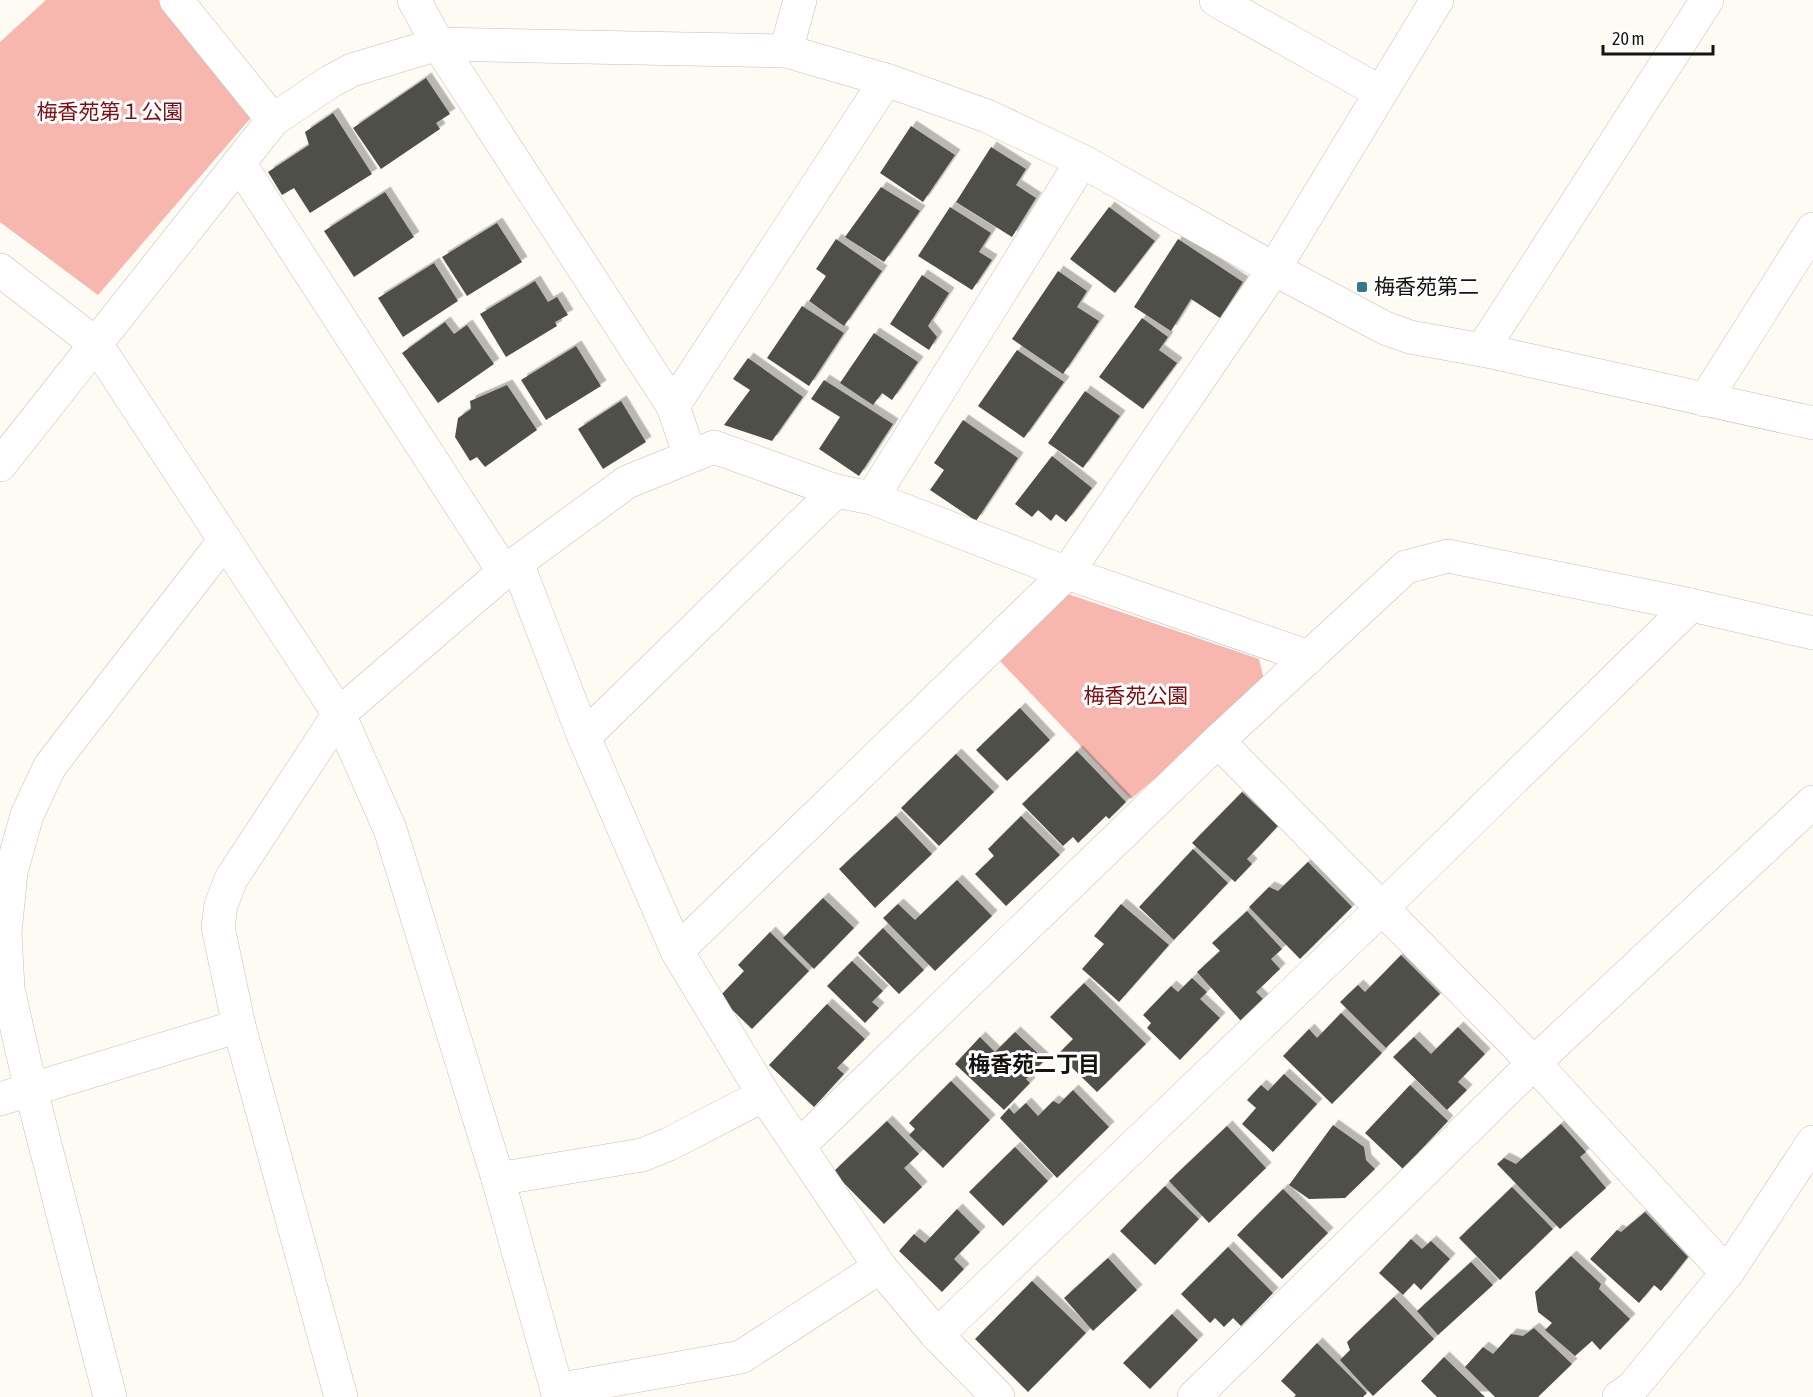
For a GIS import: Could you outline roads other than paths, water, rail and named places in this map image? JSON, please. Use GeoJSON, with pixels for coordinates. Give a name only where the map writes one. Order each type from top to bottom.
{"type":"FeatureCollection","features":[{"type":"Feature","properties":{"kind":"street"},"geometry":{"type":"LineString","coordinates":[[176,0],[273,120]]}},
{"type":"Feature","properties":{"kind":"street"},"geometry":{"type":"LineString","coordinates":[[414,0],[438,44],[673,406],[690,456]]}},
{"type":"Feature","properties":{"kind":"street"},"geometry":{"type":"LineString","coordinates":[[786,51],[800,0]]}},
{"type":"Feature","properties":{"kind":"street"},"geometry":{"type":"LineString","coordinates":[[1216,0],[1380,92]]}},
{"type":"Feature","properties":{"kind":"street"},"geometry":{"type":"LineString","coordinates":[[677,951],[1067,573],[1274,269],[1437,0]]}},
{"type":"Feature","properties":{"kind":"street"},"geometry":{"type":"LineString","coordinates":[[1482,350],[1707,0]]}},
{"type":"Feature","properties":{"kind":"street"},"geometry":{"type":"LineString","coordinates":[[0,465],[273,120],[331,81],[352,70],[438,44],[786,51],[886,80],[987,116],[1082,161],[1274,269],[1385,328],[1410,337],[1482,350],[1813,423]]}},
{"type":"Feature","properties":{"kind":"street"},"geometry":{"type":"LineString","coordinates":[[673,406],[886,80]]}},
{"type":"Feature","properties":{"kind":"street"},"geometry":{"type":"LineString","coordinates":[[872,498],[1082,161]]}},
{"type":"Feature","properties":{"kind":"street"},"geometry":{"type":"LineString","coordinates":[[239,163],[510,567],[677,951],[764,1095],[880,1267],[937,1335],[998,1397]]}},
{"type":"Feature","properties":{"kind":"street"},"geometry":{"type":"LineString","coordinates":[[1705,400],[1813,229]]}},
{"type":"Feature","properties":{"kind":"street"},"geometry":{"type":"LineString","coordinates":[[0,270],[96,344],[339,714],[390,829],[498,1179],[558,1394],[741,1357],[880,1267]]}},
{"type":"Feature","properties":{"kind":"street"},"geometry":{"type":"LineString","coordinates":[[341,1397],[239,1026],[218,927],[221,906],[231,879],[339,714],[510,567],[627,482],[714,447],[836,491],[872,498],[1067,573],[1309,657]]}},
{"type":"Feature","properties":{"kind":"street"},"geometry":{"type":"LineString","coordinates":[[584,737],[836,491]]}},
{"type":"Feature","properties":{"kind":"street"},"geometry":{"type":"LineString","coordinates":[[110,1397],[31,1090],[8,989],[5,933],[11,872],[27,814],[50,766],[225,540]]}},
{"type":"Feature","properties":{"kind":"street"},"geometry":{"type":"LineString","coordinates":[[799,1146],[1218,741],[1407,567],[1448,556],[1691,605],[1813,633]]}},
{"type":"Feature","properties":{"kind":"street"},"geometry":{"type":"LineString","coordinates":[[937,1335],[1382,908],[1691,605]]}},
{"type":"Feature","properties":{"kind":"street"},"geometry":{"type":"LineString","coordinates":[[1218,741],[1534,1063],[1727,1273]]}},
{"type":"Feature","properties":{"kind":"street"},"geometry":{"type":"LineString","coordinates":[[1194,1397],[1534,1063],[1813,802]]}},
{"type":"Feature","properties":{"kind":"street"},"geometry":{"type":"LineString","coordinates":[[0,1100],[239,1026]]}},
{"type":"Feature","properties":{"kind":"street"},"geometry":{"type":"LineString","coordinates":[[498,1179],[642,1155],[669,1144],[764,1095]]}},
{"type":"Feature","properties":{"kind":"street"},"geometry":{"type":"LineString","coordinates":[[1619,1397],[1632,1388],[1727,1273],[1813,1142]]}},
{"type":"Feature","properties":{"kind":"place","name":"梅香苑第二"},"geometry":{"type":"Point","coordinates":[1362,287]}},
{"type":"Feature","properties":{"kind":"district","name":"梅香苑二丁目"},"geometry":{"type":"Point","coordinates":[1034,1064]}},
{"type":"Feature","properties":{"kind":"park label","name":"梅香苑第１公園"},"geometry":{"type":"Point","coordinates":[110,112]}},
{"type":"Feature","properties":{"kind":"park label","name":"梅香苑公園"},"geometry":{"type":"Point","coordinates":[1136,696]}}]}
